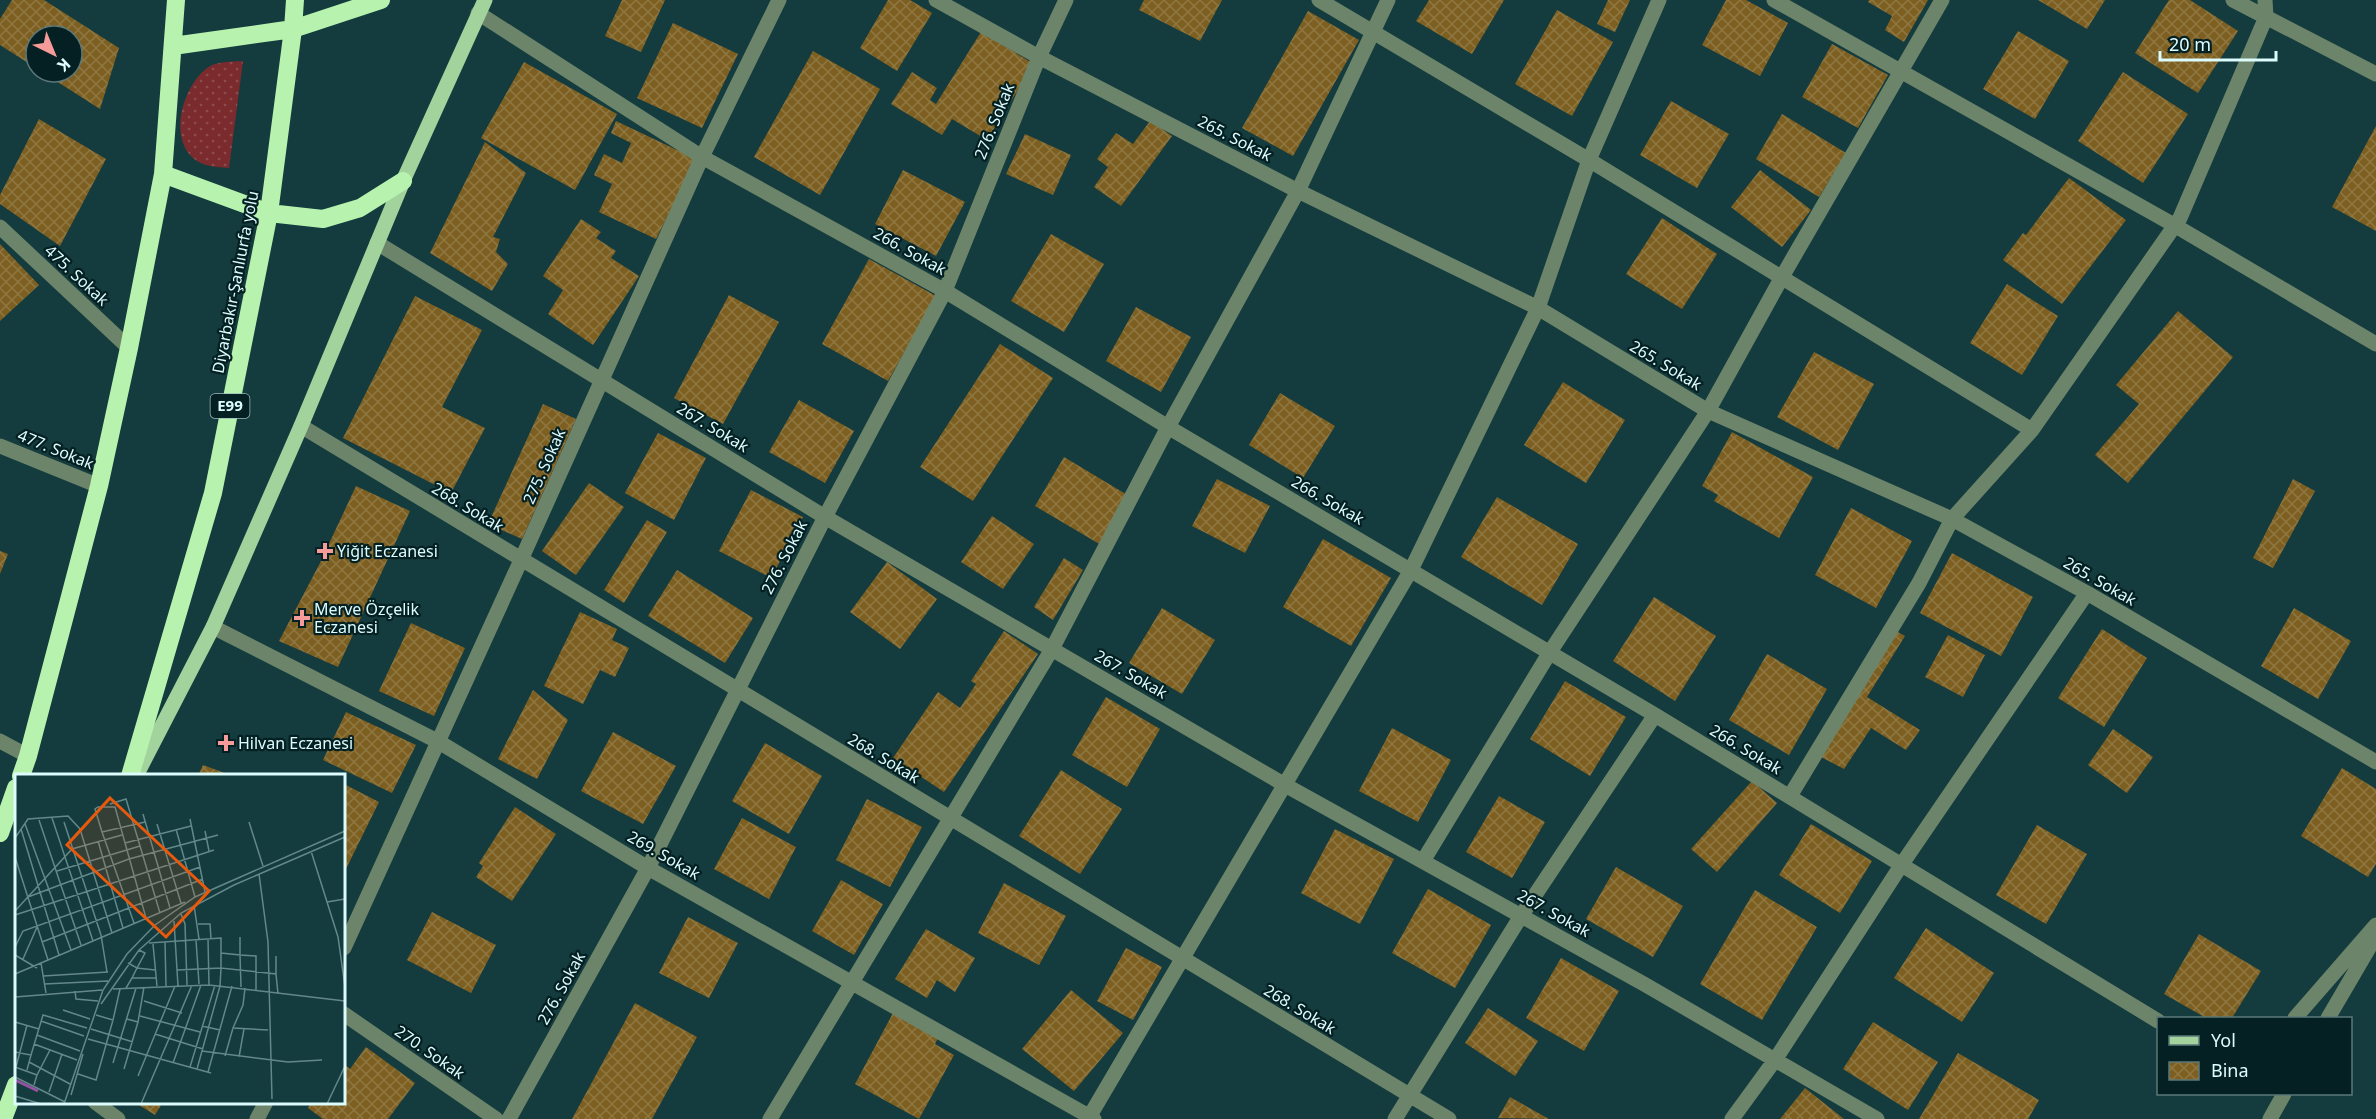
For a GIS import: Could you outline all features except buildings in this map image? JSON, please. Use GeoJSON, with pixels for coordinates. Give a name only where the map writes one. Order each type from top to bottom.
{"type":"FeatureCollection","features":[{"type":"Feature","properties":{"kind":"highway"},"geometry":{"type":"LineString","coordinates":[[22,774],[99,486],[129,348],[163,174],[176,0]]}},
{"type":"Feature","properties":{"kind":"highway","name":"Diyarbakır-Şanlıurfa yolu"},"geometry":{"type":"LineString","coordinates":[[131,774],[213,493],[269,213],[295,0]]}},
{"type":"Feature","properties":{"kind":"highway"},"geometry":{"type":"LineString","coordinates":[[173,46],[293,29],[381,0]]}},
{"type":"Feature","properties":{"kind":"highway"},"geometry":{"type":"LineString","coordinates":[[163,174],[269,213],[323,219],[360,208],[403,182]]}},
{"type":"Feature","properties":{"kind":"highway"},"geometry":{"type":"LineString","coordinates":[[0,833],[15,791]]}},
{"type":"Feature","properties":{"kind":"highway"},"geometry":{"type":"LineString","coordinates":[[3,1119],[15,1088]]}},
{"type":"Feature","properties":{"kind":"main road"},"geometry":{"type":"LineString","coordinates":[[137,774],[213,627],[301,426],[403,182],[481,7]]}},
{"type":"Feature","properties":{"kind":"street","name":"275. Sokak"},"geometry":{"type":"LineString","coordinates":[[345,946],[702,157],[779,0]]}},
{"type":"Feature","properties":{"kind":"street","name":"265. Sokak"},"geometry":{"type":"LineString","coordinates":[[936,0],[1039,57],[1298,191],[1538,308],[1708,411],[1952,519],[2087,593],[2376,762]]}},
{"type":"Feature","properties":{"kind":"street","name":"276. Sokak"},"geometry":{"type":"LineString","coordinates":[[509,1119],[648,868],[825,517],[945,291],[1039,57],[1066,0]]}},
{"type":"Feature","properties":{"kind":"street"},"geometry":{"type":"LineString","coordinates":[[1319,0],[1590,160],[2032,430]]}},
{"type":"Feature","properties":{"kind":"street"},"geometry":{"type":"LineString","coordinates":[[770,1119],[1052,649],[1168,427],[1298,191],[1388,0]]}},
{"type":"Feature","properties":{"kind":"street"},"geometry":{"type":"LineString","coordinates":[[1090,1118],[1411,570],[1538,308],[1590,160],[1659,0]]}},
{"type":"Feature","properties":{"kind":"street"},"geometry":{"type":"LineString","coordinates":[[1774,0],[2174,225],[2376,344]]}},
{"type":"Feature","properties":{"kind":"street"},"geometry":{"type":"LineString","coordinates":[[1423,861],[1550,652],[1708,411],[1942,0]]}},
{"type":"Feature","properties":{"kind":"street"},"geometry":{"type":"LineString","coordinates":[[2233,0],[2376,74]]}},
{"type":"Feature","properties":{"kind":"street"},"geometry":{"type":"LineString","coordinates":[[1790,796],[1919,583],[1952,519],[2032,430],[2180,218],[2266,17],[2265,0]]}},
{"type":"Feature","properties":{"kind":"street","name":"266. Sokak"},"geometry":{"type":"LineString","coordinates":[[481,7],[702,157],[945,291],[1168,427],[1790,796],[2157,1020]]}},
{"type":"Feature","properties":{"kind":"street","name":"475. Sokak"},"geometry":{"type":"LineString","coordinates":[[0,227],[129,348]]}},
{"type":"Feature","properties":{"kind":"street","name":"267. Sokak"},"geometry":{"type":"LineString","coordinates":[[377,243],[825,517],[1285,785],[1521,916],[1877,1119]]}},
{"type":"Feature","properties":{"kind":"street","name":"268. Sokak"},"geometry":{"type":"LineString","coordinates":[[301,426],[1449,1119]]}},
{"type":"Feature","properties":{"kind":"street","name":"477. Sokak"},"geometry":{"type":"LineString","coordinates":[[0,446],[99,486]]}},
{"type":"Feature","properties":{"kind":"street"},"geometry":{"type":"LineString","coordinates":[[1732,1119],[1775,1060],[1902,864],[2087,593]]}},
{"type":"Feature","properties":{"kind":"street","name":"269. Sokak"},"geometry":{"type":"LineString","coordinates":[[213,627],[439,741],[648,868],[1090,1118]]}},
{"type":"Feature","properties":{"kind":"street"},"geometry":{"type":"LineString","coordinates":[[1395,1119],[1521,916],[1655,715]]}},
{"type":"Feature","properties":{"kind":"street"},"geometry":{"type":"LineString","coordinates":[[0,741],[28,756]]}},
{"type":"Feature","properties":{"kind":"street"},"geometry":{"type":"LineString","coordinates":[[2296,1017],[2376,925]]}},
{"type":"Feature","properties":{"kind":"street"},"geometry":{"type":"LineString","coordinates":[[2329,1017],[2376,936]]}},
{"type":"Feature","properties":{"kind":"street","name":"270. Sokak"},"geometry":{"type":"LineString","coordinates":[[345,1015],[496,1119]]}},
{"type":"Feature","properties":{"kind":"street"},"geometry":{"type":"LineString","coordinates":[[2270,1119],[2283,1095]]}},
{"type":"Feature","properties":{"kind":"street"},"geometry":{"type":"LineString","coordinates":[[97,1104],[118,1119]]}},
{"type":"Feature","properties":{"kind":"street"},"geometry":{"type":"LineString","coordinates":[[257,1119],[265,1104]]}},
{"type":"Feature","properties":{"kind":"shaded area"},"geometry":{"type":"Polygon","coordinates":[[[243,61],[229,168],[201,163],[188,152],[182,141],[181,114],[185,101],[198,77],[207,68],[219,63],[243,61]]]}},
{"type":"Feature","properties":{"kind":"place","name":"Yiğit Eczanesi"},"geometry":{"type":"Point","coordinates":[325,551]}},
{"type":"Feature","properties":{"kind":"place","name":"Merve Özçelik Eczanesi"},"geometry":{"type":"Point","coordinates":[302,618]}},
{"type":"Feature","properties":{"kind":"place","name":"Hilvan Eczanesi"},"geometry":{"type":"Point","coordinates":[226,743]}}]}
